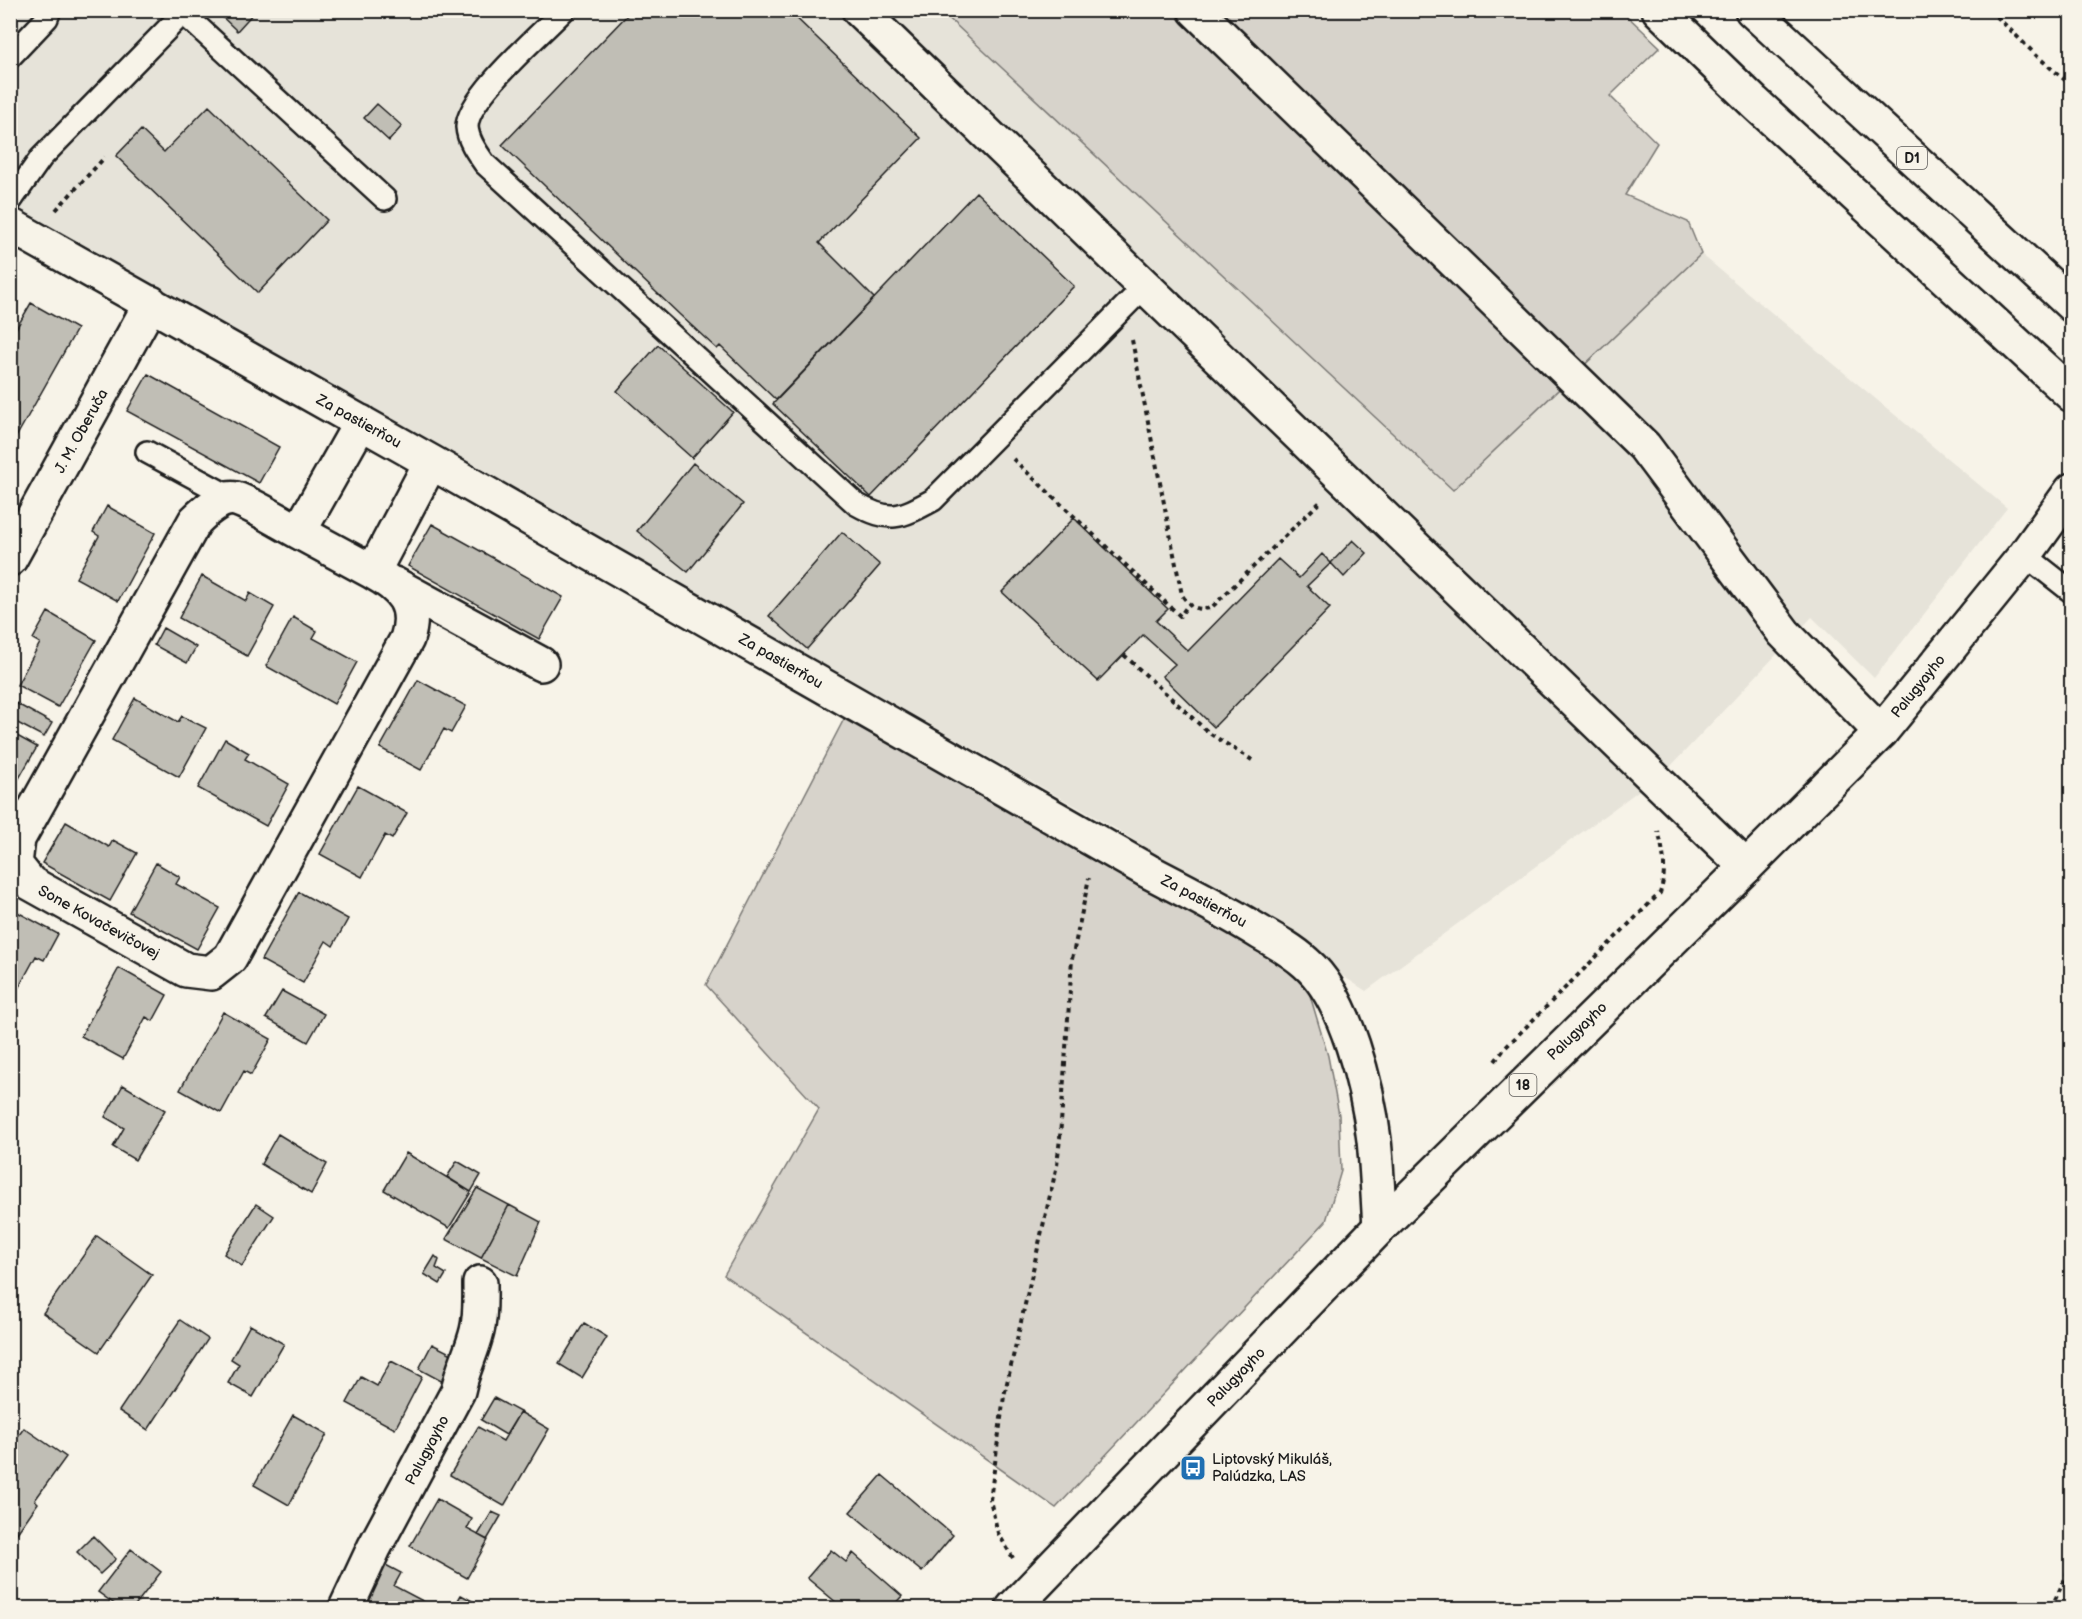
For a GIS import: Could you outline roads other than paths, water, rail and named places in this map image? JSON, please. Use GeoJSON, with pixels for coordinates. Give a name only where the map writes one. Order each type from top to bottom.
{"type":"FeatureCollection","features":[{"type":"Feature","properties":{"kind":"main road"},"geometry":{"type":"LineString","coordinates":[[859,10],[1135,296],[1344,479],[1746,867]]}},
{"type":"Feature","properties":{"kind":"main road"},"geometry":{"type":"LineString","coordinates":[[1195,10],[1644,446],[1784,633],[1881,732]]}},
{"type":"Feature","properties":{"kind":"main road"},"geometry":{"type":"LineString","coordinates":[[1659,10],[1754,102],[2042,370],[2072,395]]}},
{"type":"Feature","properties":{"kind":"main road","name":"D1"},"geometry":{"type":"LineString","coordinates":[[1752,10],[2072,305]]}},
{"type":"Feature","properties":{"kind":"main road","name":"Za pastierňou"},"geometry":{"type":"LineString","coordinates":[[20,231],[152,303],[1096,841],[1243,921],[1288,949],[1307,964],[1329,990],[1341,1014],[1360,1072],[1374,1139],[1380,1227]]}},
{"type":"Feature","properties":{"kind":"main road","name":"J. M. Oberuča"},"geometry":{"type":"LineString","coordinates":[[10,559],[152,303]]}},
{"type":"Feature","properties":{"kind":"main road"},"geometry":{"type":"LineString","coordinates":[[299,532],[361,422]]}},
{"type":"Feature","properties":{"kind":"main road"},"geometry":{"type":"LineString","coordinates":[[383,578],[431,462]]}},
{"type":"Feature","properties":{"kind":"main road","name":"Palugyayho"},"geometry":{"type":"LineString","coordinates":[[1014,1608],[1380,1227],[1881,732],[2025,555],[2072,490]]}},
{"type":"Feature","properties":{"kind":"main road","name":"Sone Kovačevičovej"},"geometry":{"type":"LineString","coordinates":[[383,578],[410,605],[411,626],[407,639],[230,958],[211,973],[186,970],[30,883],[15,864],[18,839],[195,521],[221,501],[234,499],[299,532],[541,664]]}},
{"type":"Feature","properties":{"kind":"main road","name":"Palugyayho"},"geometry":{"type":"LineString","coordinates":[[346,1608],[374,1548],[458,1391],[476,1334],[479,1319],[480,1283]]}},
{"type":"Feature","properties":{"kind":"lane"},"geometry":{"type":"LineString","coordinates":[[10,57],[46,18],[50,10]]}},
{"type":"Feature","properties":{"kind":"lane"},"geometry":{"type":"LineString","coordinates":[[564,10],[483,92],[472,108],[467,127],[473,148],[485,164],[856,504],[873,514],[894,517],[913,511],[933,500],[1135,296]]}},
{"type":"Feature","properties":{"kind":"lane"},"geometry":{"type":"LineString","coordinates":[[10,202],[41,158],[183,13],[385,199]]}},
{"type":"Feature","properties":{"kind":"lane"},"geometry":{"type":"LineString","coordinates":[[147,452],[234,499]]}},
{"type":"Feature","properties":{"kind":"lane"},"geometry":{"type":"LineString","coordinates":[[2025,555],[2072,592]]}},
{"type":"Feature","properties":{"kind":"place","name":"Liptovský Mikuláš, Palúdzka, LAS"},"geometry":{"type":"Point","coordinates":[1193,1468]}}]}
